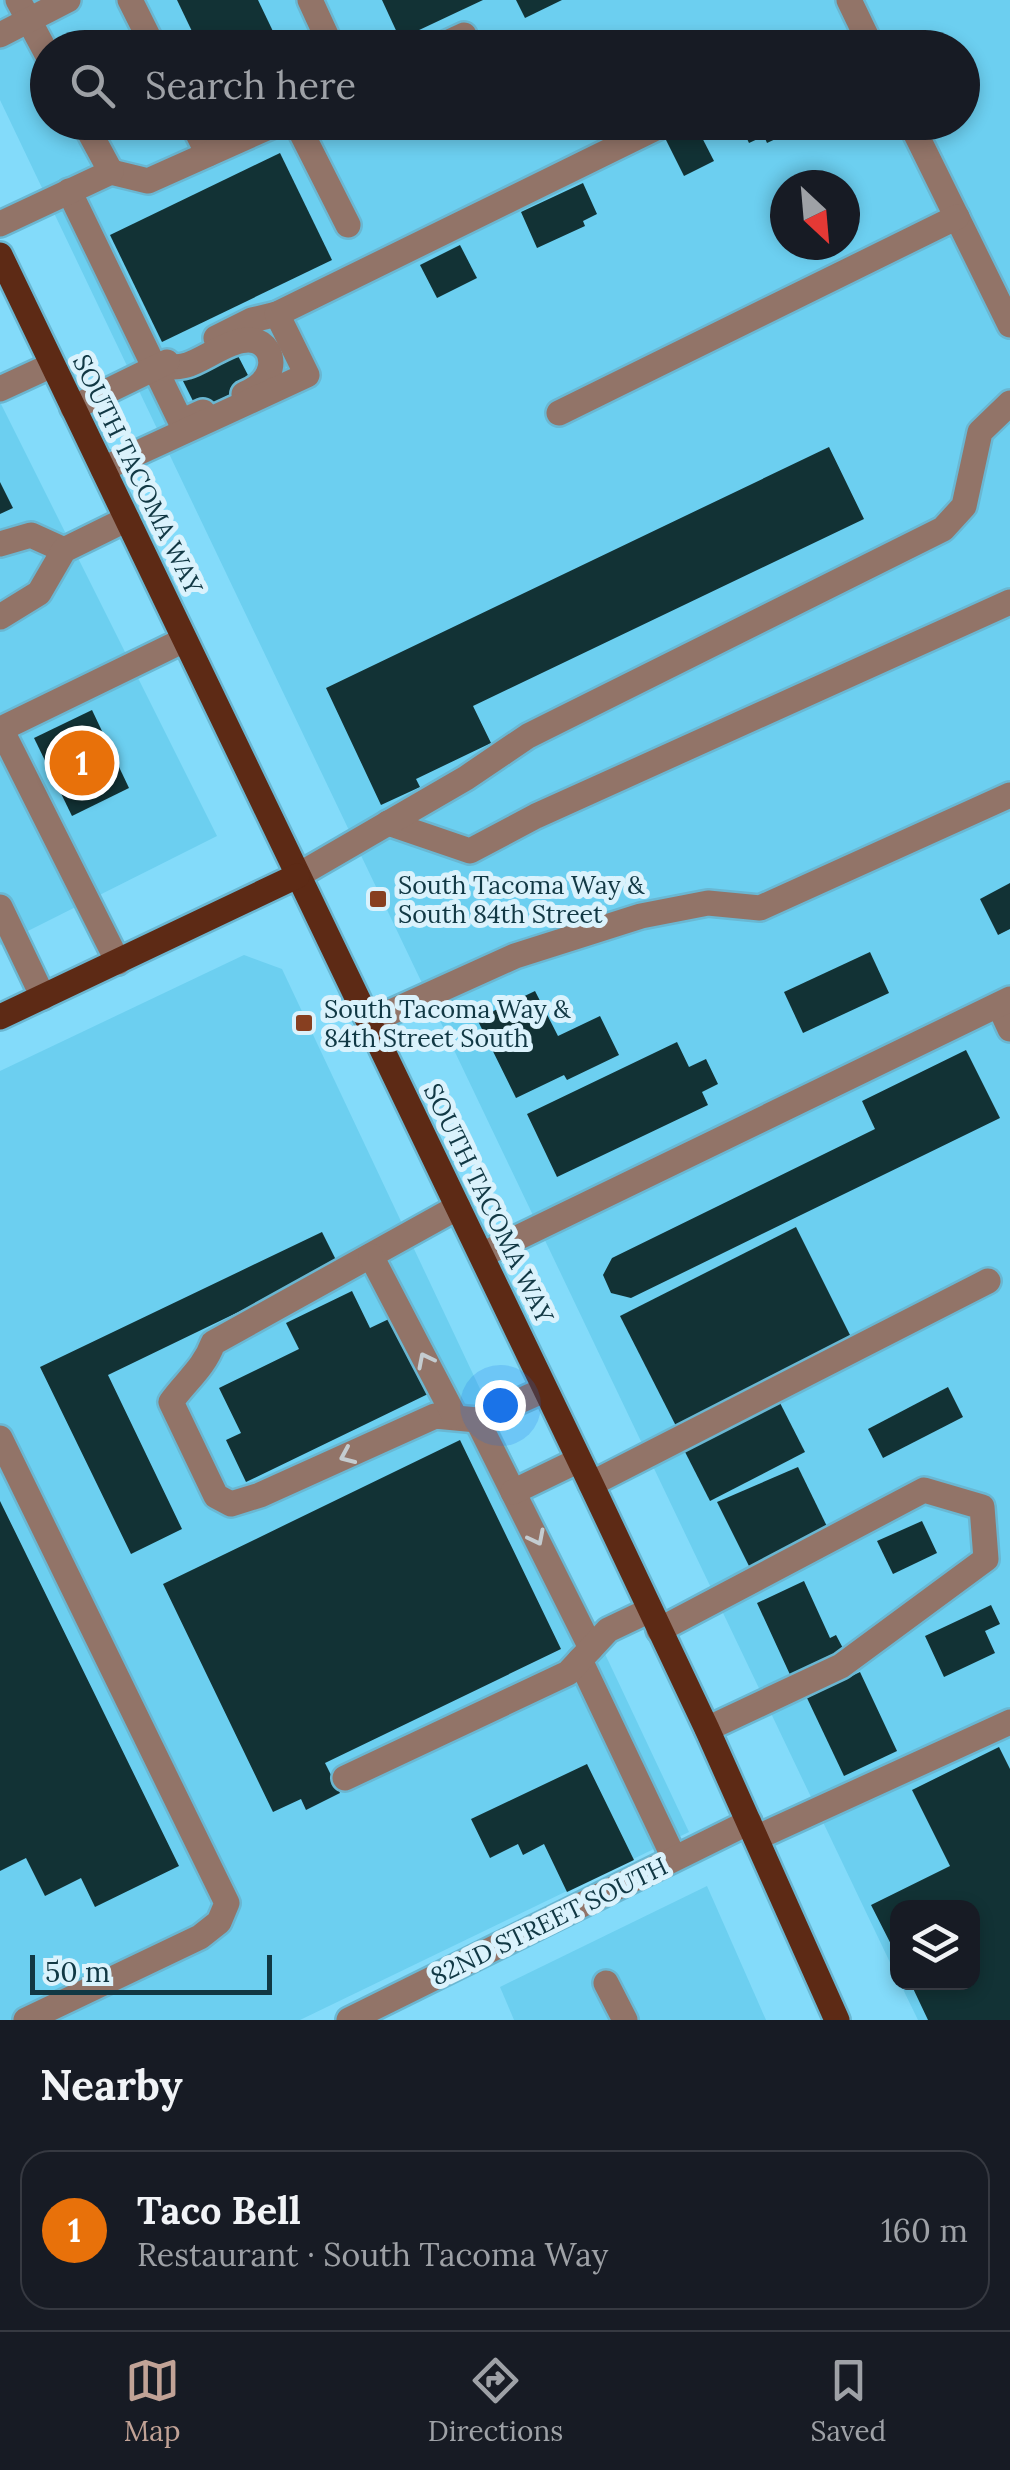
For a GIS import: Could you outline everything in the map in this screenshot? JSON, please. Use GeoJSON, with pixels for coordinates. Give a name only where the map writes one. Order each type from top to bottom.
{"type":"FeatureCollection","features":[{"type":"Feature","properties":{"kind":"main road","name":"SOUTH TACOMA WAY"},"geometry":{"type":"LineString","coordinates":[[0,255],[592,1484],[837,2020]]}},
{"type":"Feature","properties":{"kind":"main road"},"geometry":{"type":"LineString","coordinates":[[0,1017],[297,876]]}},
{"type":"Feature","properties":{"kind":"street"},"geometry":{"type":"LineString","coordinates":[[0,36],[23,11],[68,0]]}},
{"type":"Feature","properties":{"kind":"street"},"geometry":{"type":"LineString","coordinates":[[130,0],[145,30]]}},
{"type":"Feature","properties":{"kind":"street"},"geometry":{"type":"LineString","coordinates":[[310,0],[324,30]]}},
{"type":"Feature","properties":{"kind":"street"},"geometry":{"type":"LineString","coordinates":[[849,0],[863,30]]}},
{"type":"Feature","properties":{"kind":"street"},"geometry":{"type":"LineString","coordinates":[[93,140],[110,172]]}},
{"type":"Feature","properties":{"kind":"street"},"geometry":{"type":"LineString","coordinates":[[201,140],[208,154]]}},
{"type":"Feature","properties":{"kind":"street"},"geometry":{"type":"LineString","coordinates":[[0,224],[110,172],[148,181],[240,140]]}},
{"type":"Feature","properties":{"kind":"street"},"geometry":{"type":"LineString","coordinates":[[305,140],[348,224]]}},
{"type":"Feature","properties":{"kind":"street"},"geometry":{"type":"LineString","coordinates":[[73,408],[252,320],[276,314],[631,140]]}},
{"type":"Feature","properties":{"kind":"street"},"geometry":{"type":"LineString","coordinates":[[919,140],[958,218],[999,275],[1010,325]]}},
{"type":"Feature","properties":{"kind":"street"},"geometry":{"type":"LineString","coordinates":[[68,192],[155,368]]}},
{"type":"Feature","properties":{"kind":"street"},"geometry":{"type":"LineString","coordinates":[[558,413],[958,218]]}},
{"type":"Feature","properties":{"kind":"street"},"geometry":{"type":"LineString","coordinates":[[104,469],[307,374],[276,314]]}},
{"type":"Feature","properties":{"kind":"street"},"geometry":{"type":"LineString","coordinates":[[0,389],[52,364]]}},
{"type":"Feature","properties":{"kind":"street"},"geometry":{"type":"LineString","coordinates":[[297,876],[466,778],[528,736],[943,528],[964,506],[980,432],[1010,403]]}},
{"type":"Feature","properties":{"kind":"street"},"geometry":{"type":"LineString","coordinates":[[0,617],[39,593],[64,550],[127,519]]}},
{"type":"Feature","properties":{"kind":"street"},"geometry":{"type":"LineString","coordinates":[[0,544],[31,535],[64,550]]}},
{"type":"Feature","properties":{"kind":"street"},"geometry":{"type":"LineString","coordinates":[[388,823],[470,851],[536,816],[1010,602]]}},
{"type":"Feature","properties":{"kind":"street"},"geometry":{"type":"LineString","coordinates":[[118,962],[1,729],[184,640]]}},
{"type":"Feature","properties":{"kind":"street"},"geometry":{"type":"LineString","coordinates":[[370,1022],[514,956],[641,916],[708,903],[760,908],[1010,795]]}},
{"type":"Feature","properties":{"kind":"street"},"geometry":{"type":"LineString","coordinates":[[0,907],[43,997]]}},
{"type":"Feature","properties":{"kind":"street"},"geometry":{"type":"LineString","coordinates":[[482,1255],[1004,1002],[1010,1029]]}},
{"type":"Feature","properties":{"kind":"street"},"geometry":{"type":"LineString","coordinates":[[458,1207],[213,1344],[204,1366],[186,1381],[171,1402],[216,1496],[231,1504],[456,1418],[544,1390]]}},
{"type":"Feature","properties":{"kind":"street"},"geometry":{"type":"LineString","coordinates":[[372,1256],[456,1418],[514,1492],[674,1858]]}},
{"type":"Feature","properties":{"kind":"street"},"geometry":{"type":"LineString","coordinates":[[592,1484],[988,1281]]}},
{"type":"Feature","properties":{"kind":"street"},"geometry":{"type":"LineString","coordinates":[[0,1438],[227,1903],[219,1922],[200,1937],[77,2009],[26,2020]]}},
{"type":"Feature","properties":{"kind":"street"},"geometry":{"type":"LineString","coordinates":[[514,1492],[579,1460]]}},
{"type":"Feature","properties":{"kind":"street"},"geometry":{"type":"LineString","coordinates":[[345,1778],[568,1673],[608,1630],[654,1620],[924,1490],[982,1506],[986,1559],[841,1666],[707,1729]]}},
{"type":"Feature","properties":{"kind":"street","name":"82ND STREET SOUTH"},"geometry":{"type":"LineString","coordinates":[[349,2020],[674,1858],[752,1830],[1010,1722]]}},
{"type":"Feature","properties":{"kind":"street"},"geometry":{"type":"LineString","coordinates":[[606,1983],[624,2020]]}},
{"type":"Feature","properties":{"kind":"shaded area"},"geometry":{"type":"Polygon","coordinates":[[[0,0],[1010,0],[1010,2020],[918,2020],[903,1990],[980,1990],[980,1900],[890,1900],[890,1962],[0,100],[0,0]]]}},
{"type":"Feature","properties":{"kind":"shaded area"},"geometry":{"type":"Polygon","coordinates":[[[0,402],[217,836],[0,945],[0,402]]]}},
{"type":"Feature","properties":{"kind":"shaded area"},"geometry":{"type":"Polygon","coordinates":[[[244,955],[282,969],[689,1832],[300,2020],[0,2020],[0,1071],[244,955]]]}},
{"type":"Feature","properties":{"kind":"shaded area"},"geometry":{"type":"Polygon","coordinates":[[[707,1886],[766,2020],[514,2020],[500,1987],[707,1886]]]}},
{"type":"Feature","properties":{"kind":"building"},"geometry":{"type":"Polygon","coordinates":[[[177,0],[258,0],[272,30],[191,30],[177,0]]]}},
{"type":"Feature","properties":{"kind":"building"},"geometry":{"type":"Polygon","coordinates":[[[382,0],[483,0],[419,30],[396,30],[382,0]]]}},
{"type":"Feature","properties":{"kind":"building"},"geometry":{"type":"Polygon","coordinates":[[[516,0],[562,0],[525,18],[516,0]]]}},
{"type":"Feature","properties":{"kind":"building"},"geometry":{"type":"Polygon","coordinates":[[[666,140],[703,140],[714,161],[684,176],[666,140]]]}},
{"type":"Feature","properties":{"kind":"building"},"geometry":{"type":"Polygon","coordinates":[[[280,153],[332,260],[162,342],[110,235],[280,153]]]}},
{"type":"Feature","properties":{"kind":"building"},"geometry":{"type":"Polygon","coordinates":[[[583,183],[597,214],[583,221],[585,226],[537,248],[521,212],[583,183]]]}},
{"type":"Feature","properties":{"kind":"building"},"geometry":{"type":"Polygon","coordinates":[[[460,245],[477,278],[437,298],[420,265],[460,245]]]}},
{"type":"Feature","properties":{"kind":"building"},"geometry":{"type":"Polygon","coordinates":[[[235,350],[252,383],[198,411],[181,377],[235,350]]]}},
{"type":"Feature","properties":{"kind":"building"},"geometry":{"type":"Polygon","coordinates":[[[829,447],[864,519],[473,706],[491,743],[416,779],[420,787],[381,805],[326,688],[829,447]]]}},
{"type":"Feature","properties":{"kind":"building"},"geometry":{"type":"Polygon","coordinates":[[[0,482],[13,508],[0,514],[0,482]]]}},
{"type":"Feature","properties":{"kind":"building"},"geometry":{"type":"Polygon","coordinates":[[[92,710],[129,788],[72,816],[34,738],[92,710]]]}},
{"type":"Feature","properties":{"kind":"building"},"geometry":{"type":"Polygon","coordinates":[[[1010,883],[1010,929],[998,935],[980,899],[1010,883]]]}},
{"type":"Feature","properties":{"kind":"building"},"geometry":{"type":"Polygon","coordinates":[[[870,952],[889,993],[803,1033],[784,992],[870,952]]]}},
{"type":"Feature","properties":{"kind":"building"},"geometry":{"type":"Polygon","coordinates":[[[535,991],[558,1036],[600,1016],[619,1055],[567,1080],[564,1075],[516,1098],[477,1019],[535,991]]]}},
{"type":"Feature","properties":{"kind":"building"},"geometry":{"type":"Polygon","coordinates":[[[677,1042],[689,1067],[706,1059],[718,1084],[702,1092],[708,1105],[557,1177],[527,1114],[677,1042]]]}},
{"type":"Feature","properties":{"kind":"building"},"geometry":{"type":"Polygon","coordinates":[[[966,1050],[1000,1118],[631,1298],[611,1293],[603,1275],[612,1258],[875,1129],[862,1101],[966,1050]]]}},
{"type":"Feature","properties":{"kind":"building"},"geometry":{"type":"Polygon","coordinates":[[[796,1227],[851,1337],[676,1426],[620,1316],[796,1227]]]}},
{"type":"Feature","properties":{"kind":"building"},"geometry":{"type":"Polygon","coordinates":[[[322,1232],[338,1264],[108,1375],[182,1529],[131,1554],[40,1367],[322,1232]]]}},
{"type":"Feature","properties":{"kind":"building"},"geometry":{"type":"Polygon","coordinates":[[[352,1291],[370,1328],[391,1318],[428,1394],[246,1482],[226,1440],[241,1433],[219,1388],[299,1349],[286,1323],[352,1291]]]}},
{"type":"Feature","properties":{"kind":"building"},"geometry":{"type":"Polygon","coordinates":[[[948,1387],[963,1417],[883,1458],[868,1429],[948,1387]]]}},
{"type":"Feature","properties":{"kind":"building"},"geometry":{"type":"Polygon","coordinates":[[[778,1399],[805,1452],[710,1501],[683,1448],[778,1399]]]}},
{"type":"Feature","properties":{"kind":"building"},"geometry":{"type":"Polygon","coordinates":[[[460,1440],[561,1649],[325,1763],[340,1793],[306,1810],[301,1799],[273,1812],[163,1584],[460,1440]]]}},
{"type":"Feature","properties":{"kind":"building"},"geometry":{"type":"Polygon","coordinates":[[[798,1467],[839,1551],[756,1580],[717,1502],[798,1467]]]}},
{"type":"Feature","properties":{"kind":"building"},"geometry":{"type":"Polygon","coordinates":[[[0,1501],[179,1866],[95,1907],[81,1878],[45,1896],[26,1858],[0,1871],[0,1501]]]}},
{"type":"Feature","properties":{"kind":"building"},"geometry":{"type":"Polygon","coordinates":[[[922,1521],[937,1553],[893,1574],[877,1541],[922,1521]]]}},
{"type":"Feature","properties":{"kind":"building"},"geometry":{"type":"Polygon","coordinates":[[[804,1581],[830,1638],[836,1635],[846,1654],[792,1679],[757,1603],[804,1581]]]}},
{"type":"Feature","properties":{"kind":"building"},"geometry":{"type":"Polygon","coordinates":[[[991,1605],[1000,1624],[985,1631],[995,1653],[944,1677],[925,1636],[991,1605]]]}},
{"type":"Feature","properties":{"kind":"building"},"geometry":{"type":"Polygon","coordinates":[[[860,1672],[897,1751],[844,1776],[807,1698],[860,1672]]]}},
{"type":"Feature","properties":{"kind":"building"},"geometry":{"type":"Polygon","coordinates":[[[999,1747],[1010,1769],[1010,2020],[928,2020],[914,1990],[980,1990],[980,1900],[890,1900],[890,1942],[871,1905],[950,1866],[912,1790],[999,1747]]]}},
{"type":"Feature","properties":{"kind":"building"},"geometry":{"type":"Polygon","coordinates":[[[587,1764],[634,1860],[567,1892],[544,1844],[523,1855],[518,1844],[490,1858],[471,1819],[587,1764]]]}},
{"type":"Feature","properties":{"kind":"place","name":"Taco Bell"},"geometry":{"type":"Point","coordinates":[82,763]}},
{"type":"Feature","properties":{"kind":"place","name":"South Tacoma Way & South 84th Street"},"geometry":{"type":"Point","coordinates":[378,899]}},
{"type":"Feature","properties":{"kind":"place","name":"South Tacoma Way & 84th Street South"},"geometry":{"type":"Point","coordinates":[304,1023]}}]}
